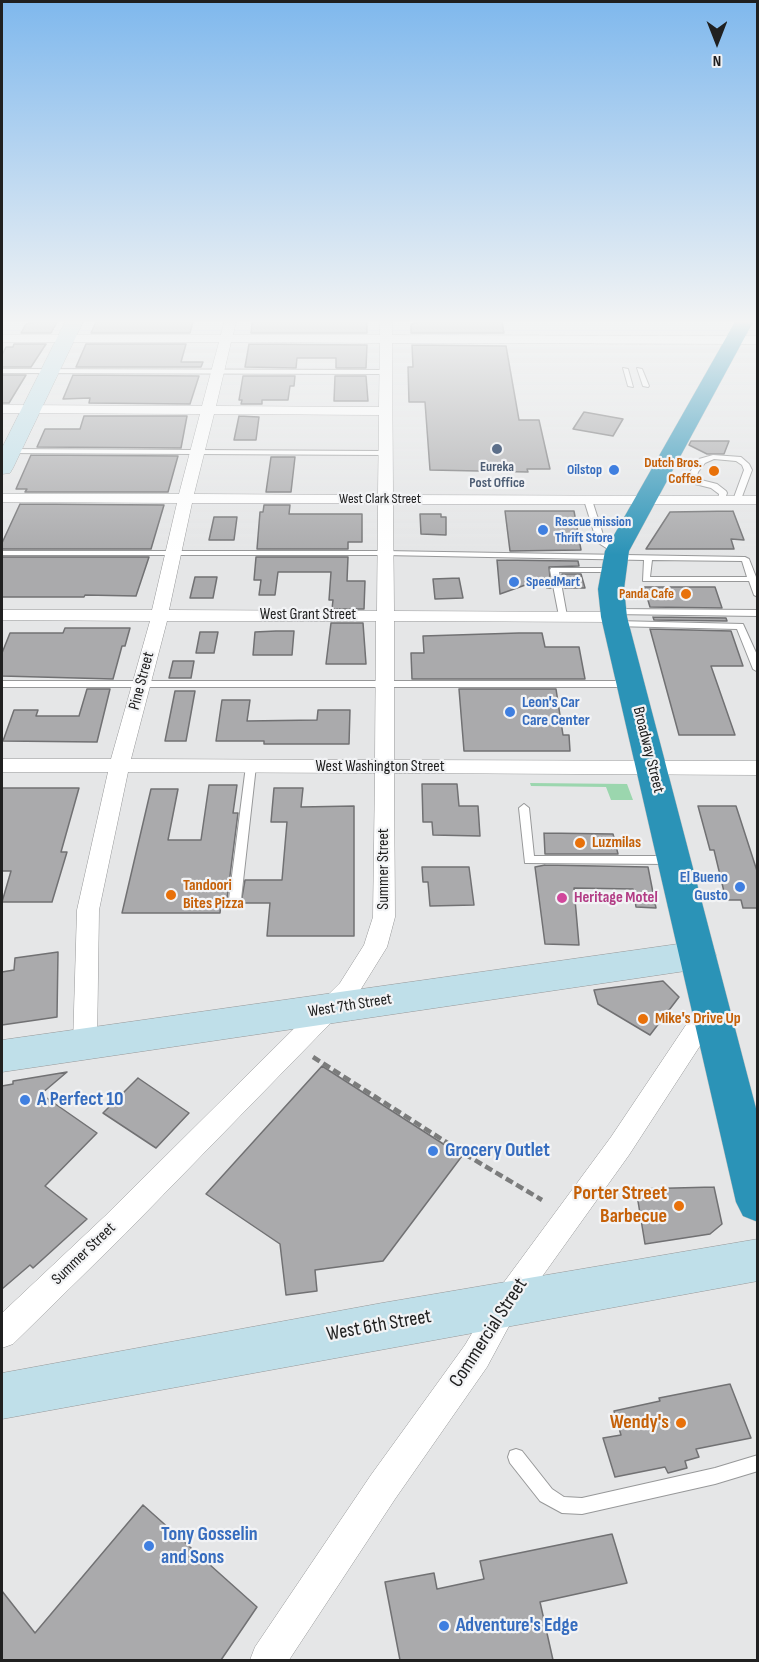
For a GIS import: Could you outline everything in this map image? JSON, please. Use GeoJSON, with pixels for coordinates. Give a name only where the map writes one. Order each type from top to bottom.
{"type":"FeatureCollection","features":[{"type":"Feature","properties":{"kind":"highway","name":"Broadway Street"},"geometry":{"type":"LineString","coordinates":[[700,400],[614,559],[611,589],[614,617],[758,1202]]}},
{"type":"Feature","properties":{"kind":"street"},"geometry":{"type":"LineString","coordinates":[[4,457],[35,400]]}},
{"type":"Feature","properties":{"kind":"street","name":"Pine Street"},"geometry":{"type":"LineString","coordinates":[[85,1044],[88,910],[119,765],[160,615],[172,553],[188,499],[211,400]]}},
{"type":"Feature","properties":{"kind":"street","name":"Summer Street"},"geometry":{"type":"LineString","coordinates":[[2,1334],[115,1225],[326,1009],[348,990],[375,947],[384,917],[383,685],[386,400]]}},
{"type":"Feature","properties":{"kind":"street"},"geometry":{"type":"LineString","coordinates":[[2,409],[386,411]]}},
{"type":"Feature","properties":{"kind":"street","name":"West Clark Street"},"geometry":{"type":"LineString","coordinates":[[2,498],[644,500],[717,493],[758,500]]}},
{"type":"Feature","properties":{"kind":"street","name":"West Grant Street"},"geometry":{"type":"LineString","coordinates":[[2,615],[614,617]]}},
{"type":"Feature","properties":{"kind":"street","name":"West Washington Street"},"geometry":{"type":"LineString","coordinates":[[2,765],[758,768]]}},
{"type":"Feature","properties":{"kind":"street","name":"West 7th Street"},"geometry":{"type":"LineString","coordinates":[[2,1056],[699,955]]}},
{"type":"Feature","properties":{"kind":"street","name":"Commercial Street"},"geometry":{"type":"LineString","coordinates":[[268,1660],[383,1487],[476,1356],[506,1304],[620,1146],[711,1008]]}},
{"type":"Feature","properties":{"kind":"street","name":"West 6th Street"},"geometry":{"type":"LineString","coordinates":[[2,1396],[758,1260]]}},
{"type":"Feature","properties":{"kind":"lane"},"geometry":{"type":"LineString","coordinates":[[4,457],[198,452],[386,453]]}},
{"type":"Feature","properties":{"kind":"lane"},"geometry":{"type":"LineString","coordinates":[[717,493],[693,478],[694,472],[702,461],[713,457],[738,459],[745,464],[748,470],[738,496]]}},
{"type":"Feature","properties":{"kind":"lane"},"geometry":{"type":"LineString","coordinates":[[588,500],[601,542],[614,559]]}},
{"type":"Feature","properties":{"kind":"lane"},"geometry":{"type":"LineString","coordinates":[[2,553],[384,553],[614,559],[745,559],[758,595]]}},
{"type":"Feature","properties":{"kind":"lane"},"geometry":{"type":"LineString","coordinates":[[648,558],[645,579],[752,579]]}},
{"type":"Feature","properties":{"kind":"lane"},"geometry":{"type":"LineString","coordinates":[[563,616],[554,570],[614,559]]}},
{"type":"Feature","properties":{"kind":"lane"},"geometry":{"type":"LineString","coordinates":[[614,617],[758,613]]}},
{"type":"Feature","properties":{"kind":"lane"},"geometry":{"type":"LineString","coordinates":[[614,617],[740,626],[758,669]]}},
{"type":"Feature","properties":{"kind":"lane"},"geometry":{"type":"LineString","coordinates":[[2,684],[632,684]]}},
{"type":"Feature","properties":{"kind":"lane"},"geometry":{"type":"LineString","coordinates":[[235,899],[251,766]]}},
{"type":"Feature","properties":{"kind":"lane"},"geometry":{"type":"LineString","coordinates":[[524,808],[530,860],[675,860]]}},
{"type":"Feature","properties":{"kind":"lane"},"geometry":{"type":"LineString","coordinates":[[516,1457],[546,1495],[562,1504],[582,1506],[715,1476],[758,1463]]}},
{"type":"Feature","properties":{"kind":"path"},"geometry":{"type":"LineString","coordinates":[[313,1057],[468,1156],[542,1200]]}},
{"type":"Feature","properties":{"kind":"green space"},"geometry":{"type":"Polygon","coordinates":[[[530,783],[627,784],[633,800],[611,800],[606,787],[531,786],[530,783]]]}},
{"type":"Feature","properties":{"kind":"building"},"geometry":{"type":"Polygon","coordinates":[[[2,400],[11,400],[9,403],[2,403],[2,400]]]}},
{"type":"Feature","properties":{"kind":"building"},"geometry":{"type":"Polygon","coordinates":[[[90,400],[191,400],[190,404],[89,403],[90,400]]]}},
{"type":"Feature","properties":{"kind":"building"},"geometry":{"type":"Polygon","coordinates":[[[239,400],[288,400],[262,400],[262,404],[241,404],[242,400],[239,400]]]}},
{"type":"Feature","properties":{"kind":"building"},"geometry":{"type":"Polygon","coordinates":[[[368,400],[368,401],[334,401],[368,400]]]}},
{"type":"Feature","properties":{"kind":"building","name":"Eureka Post Office"},"geometry":{"type":"Polygon","coordinates":[[[409,400],[515,400],[519,420],[539,420],[550,469],[527,469],[528,472],[430,470],[425,402],[409,402],[409,400]]]}},
{"type":"Feature","properties":{"kind":"building"},"geometry":{"type":"Polygon","coordinates":[[[584,412],[623,419],[613,436],[573,429],[584,412]]]}},
{"type":"Feature","properties":{"kind":"building"},"geometry":{"type":"Polygon","coordinates":[[[84,416],[187,416],[181,448],[37,447],[45,429],[80,429],[84,416]]]}},
{"type":"Feature","properties":{"kind":"building"},"geometry":{"type":"Polygon","coordinates":[[[239,416],[259,417],[256,440],[234,440],[239,416]]]}},
{"type":"Feature","properties":{"kind":"building"},"geometry":{"type":"Polygon","coordinates":[[[691,441],[729,441],[724,454],[707,454],[689,445],[691,441]]]}},
{"type":"Feature","properties":{"kind":"building"},"geometry":{"type":"Polygon","coordinates":[[[31,455],[178,456],[168,492],[25,492],[27,489],[16,489],[31,455]]]}},
{"type":"Feature","properties":{"kind":"building"},"geometry":{"type":"Polygon","coordinates":[[[271,457],[295,457],[291,492],[266,492],[271,457]]]}},
{"type":"Feature","properties":{"kind":"building"},"geometry":{"type":"Polygon","coordinates":[[[20,504],[164,505],[151,549],[2,549],[2,543],[20,504]]]}},
{"type":"Feature","properties":{"kind":"building"},"geometry":{"type":"Polygon","coordinates":[[[264,505],[290,505],[289,514],[362,514],[362,542],[348,542],[348,549],[257,549],[260,512],[263,512],[264,505]]]}},
{"type":"Feature","properties":{"kind":"building","name":"Rescue mission Thrift Store"},"geometry":{"type":"Polygon","coordinates":[[[505,511],[574,511],[581,550],[510,551],[505,511]]]}},
{"type":"Feature","properties":{"kind":"building"},"geometry":{"type":"Polygon","coordinates":[[[733,511],[744,540],[731,539],[734,549],[646,549],[670,512],[733,511]]]}},
{"type":"Feature","properties":{"kind":"building"},"geometry":{"type":"Polygon","coordinates":[[[420,514],[441,514],[441,517],[446,517],[446,535],[421,534],[420,514]]]}},
{"type":"Feature","properties":{"kind":"building"},"geometry":{"type":"Polygon","coordinates":[[[214,517],[237,517],[234,540],[209,540],[214,517]]]}},
{"type":"Feature","properties":{"kind":"building"},"geometry":{"type":"Polygon","coordinates":[[[2,557],[149,557],[136,596],[85,595],[84,597],[2,597],[2,557]]]}},
{"type":"Feature","properties":{"kind":"building"},"geometry":{"type":"Polygon","coordinates":[[[256,557],[348,557],[347,581],[365,581],[364,609],[332,609],[333,600],[329,600],[331,572],[278,572],[275,595],[259,595],[261,580],[254,580],[256,557]]]}},
{"type":"Feature","properties":{"kind":"building"},"geometry":{"type":"Polygon","coordinates":[[[497,560],[578,561],[579,566],[549,567],[551,588],[547,588],[545,578],[500,594],[497,560]]]}},
{"type":"Feature","properties":{"kind":"building"},"geometry":{"type":"Polygon","coordinates":[[[562,574],[581,574],[585,588],[564,588],[562,574]]]}},
{"type":"Feature","properties":{"kind":"building"},"geometry":{"type":"Polygon","coordinates":[[[195,577],[217,577],[213,598],[190,598],[195,577]]]}},
{"type":"Feature","properties":{"kind":"building"},"geometry":{"type":"Polygon","coordinates":[[[459,578],[463,598],[435,599],[433,579],[459,578]]]}},
{"type":"Feature","properties":{"kind":"building","name":"Panda Cafe"},"geometry":{"type":"Polygon","coordinates":[[[644,587],[715,587],[722,608],[650,607],[644,587]]]}},
{"type":"Feature","properties":{"kind":"building"},"geometry":{"type":"Polygon","coordinates":[[[653,617],[726,618],[727,621],[654,620],[653,617]]]}},
{"type":"Feature","properties":{"kind":"building"},"geometry":{"type":"Polygon","coordinates":[[[331,623],[363,623],[366,664],[326,664],[331,623]]]}},
{"type":"Feature","properties":{"kind":"building"},"geometry":{"type":"Polygon","coordinates":[[[65,628],[130,628],[125,646],[122,646],[113,679],[2,676],[2,653],[10,633],[63,633],[65,628]]]}},
{"type":"Feature","properties":{"kind":"building"},"geometry":{"type":"Polygon","coordinates":[[[650,629],[731,631],[743,666],[711,666],[735,735],[679,735],[650,629]]]}},
{"type":"Feature","properties":{"kind":"building"},"geometry":{"type":"Polygon","coordinates":[[[294,631],[292,655],[253,655],[255,632],[294,631]]]}},
{"type":"Feature","properties":{"kind":"building"},"geometry":{"type":"Polygon","coordinates":[[[200,632],[218,632],[214,653],[196,653],[200,632]]]}},
{"type":"Feature","properties":{"kind":"building"},"geometry":{"type":"Polygon","coordinates":[[[542,633],[545,647],[579,647],[585,679],[412,679],[411,653],[424,653],[423,636],[542,633]]]}},
{"type":"Feature","properties":{"kind":"building"},"geometry":{"type":"Polygon","coordinates":[[[173,661],[194,661],[191,678],[169,678],[173,661]]]}},
{"type":"Feature","properties":{"kind":"building"},"geometry":{"type":"Polygon","coordinates":[[[87,689],[110,689],[97,742],[3,741],[14,710],[38,710],[36,716],[79,716],[87,689]]]}},
{"type":"Feature","properties":{"kind":"building","name":"Leon's Car Care Center"},"geometry":{"type":"Polygon","coordinates":[[[459,689],[556,689],[563,735],[569,735],[570,751],[464,751],[459,689]]]}},
{"type":"Feature","properties":{"kind":"building"},"geometry":{"type":"Polygon","coordinates":[[[175,691],[195,691],[186,741],[165,741],[175,691]]]}},
{"type":"Feature","properties":{"kind":"building"},"geometry":{"type":"Polygon","coordinates":[[[222,700],[250,700],[247,721],[317,720],[318,710],[350,710],[349,744],[264,744],[264,741],[216,741],[222,700]]]}},
{"type":"Feature","properties":{"kind":"building"},"geometry":{"type":"Polygon","coordinates":[[[422,784],[457,784],[459,806],[478,806],[480,836],[433,835],[432,822],[423,822],[422,784]]]}},
{"type":"Feature","properties":{"kind":"building"},"geometry":{"type":"Polygon","coordinates":[[[209,785],[237,785],[233,813],[238,813],[227,899],[229,903],[221,903],[220,913],[122,913],[151,789],[178,789],[168,840],[201,840],[209,785]]]}},
{"type":"Feature","properties":{"kind":"building"},"geometry":{"type":"Polygon","coordinates":[[[2,788],[79,788],[61,852],[67,852],[52,902],[2,902],[11,871],[2,871],[2,788]]]}},
{"type":"Feature","properties":{"kind":"building"},"geometry":{"type":"Polygon","coordinates":[[[274,788],[303,788],[301,807],[354,806],[354,936],[267,936],[270,903],[241,903],[245,880],[282,880],[287,822],[271,822],[274,788]]]}},
{"type":"Feature","properties":{"kind":"building"},"geometry":{"type":"Polygon","coordinates":[[[698,806],[736,806],[758,874],[758,908],[743,908],[741,900],[726,900],[714,850],[710,850],[698,806]]]}},
{"type":"Feature","properties":{"kind":"building","name":"Luzmilas"},"geometry":{"type":"Polygon","coordinates":[[[544,833],[613,834],[618,854],[545,854],[544,833]]]}},
{"type":"Feature","properties":{"kind":"building","name":"Heritage Motel"},"geometry":{"type":"Polygon","coordinates":[[[545,865],[648,867],[656,908],[636,907],[633,889],[574,888],[579,945],[545,944],[535,867],[545,865]]]}},
{"type":"Feature","properties":{"kind":"building"},"geometry":{"type":"Polygon","coordinates":[[[422,867],[469,867],[474,905],[430,906],[428,882],[423,882],[422,867]]]}},
{"type":"Feature","properties":{"kind":"building"},"geometry":{"type":"Polygon","coordinates":[[[58,952],[57,1017],[2,1025],[2,972],[14,970],[15,958],[58,952]]]}},
{"type":"Feature","properties":{"kind":"building","name":"Mike's Drive Up"},"geometry":{"type":"Polygon","coordinates":[[[663,981],[679,997],[650,1035],[598,1004],[594,990],[663,981]]]}},
{"type":"Feature","properties":{"kind":"building"},"geometry":{"type":"Polygon","coordinates":[[[322,1066],[462,1156],[383,1261],[315,1270],[317,1291],[286,1295],[280,1244],[206,1194],[322,1066]]]}},
{"type":"Feature","properties":{"kind":"building"},"geometry":{"type":"Polygon","coordinates":[[[67,1072],[41,1094],[97,1133],[45,1186],[87,1219],[33,1268],[30,1265],[2,1289],[2,1086],[13,1084],[13,1081],[67,1072]]]}},
{"type":"Feature","properties":{"kind":"building"},"geometry":{"type":"Polygon","coordinates":[[[138,1078],[189,1113],[156,1148],[103,1113],[138,1078]]]}},
{"type":"Feature","properties":{"kind":"building","name":"Porter Street Barbecue"},"geometry":{"type":"Polygon","coordinates":[[[714,1187],[722,1224],[710,1234],[645,1244],[636,1189],[714,1187]]]}},
{"type":"Feature","properties":{"kind":"building","name":"Wendy's"},"geometry":{"type":"Polygon","coordinates":[[[730,1384],[751,1438],[696,1449],[699,1457],[685,1461],[687,1468],[668,1473],[665,1467],[615,1477],[603,1438],[621,1435],[614,1411],[660,1401],[659,1398],[730,1384]]]}},
{"type":"Feature","properties":{"kind":"building","name":"Tony Gosselin and Sons"},"geometry":{"type":"Polygon","coordinates":[[[143,1505],[257,1607],[221,1660],[2,1660],[2,1591],[35,1633],[143,1505]]]}},
{"type":"Feature","properties":{"kind":"building"},"geometry":{"type":"Polygon","coordinates":[[[612,1534],[627,1583],[540,1602],[553,1660],[400,1660],[385,1582],[434,1573],[437,1589],[484,1579],[480,1561],[612,1534]]]}},
{"type":"Feature","properties":{"kind":"place","name":"Eureka Post Office"},"geometry":{"type":"Point","coordinates":[497,449]}},
{"type":"Feature","properties":{"kind":"place","name":"Oilstop"},"geometry":{"type":"Point","coordinates":[614,470]}},
{"type":"Feature","properties":{"kind":"place","name":"Dutch Bros. Coffee"},"geometry":{"type":"Point","coordinates":[714,471]}},
{"type":"Feature","properties":{"kind":"place","name":"Rescue mission Thrift Store"},"geometry":{"type":"Point","coordinates":[543,530]}},
{"type":"Feature","properties":{"kind":"place","name":"SpeedMart"},"geometry":{"type":"Point","coordinates":[514,582]}},
{"type":"Feature","properties":{"kind":"place","name":"Panda Cafe"},"geometry":{"type":"Point","coordinates":[686,594]}},
{"type":"Feature","properties":{"kind":"place","name":"Leon's Car Care Center"},"geometry":{"type":"Point","coordinates":[510,712]}},
{"type":"Feature","properties":{"kind":"place","name":"Luzmilas"},"geometry":{"type":"Point","coordinates":[580,843]}},
{"type":"Feature","properties":{"kind":"place","name":"El Bueno Gusto"},"geometry":{"type":"Point","coordinates":[740,887]}},
{"type":"Feature","properties":{"kind":"place","name":"Tandoori Bites Pizza"},"geometry":{"type":"Point","coordinates":[171,895]}},
{"type":"Feature","properties":{"kind":"place","name":"Heritage Motel"},"geometry":{"type":"Point","coordinates":[562,898]}},
{"type":"Feature","properties":{"kind":"place","name":"Mike's Drive Up"},"geometry":{"type":"Point","coordinates":[643,1019]}},
{"type":"Feature","properties":{"kind":"place","name":"A Perfect 10"},"geometry":{"type":"Point","coordinates":[25,1100]}},
{"type":"Feature","properties":{"kind":"place","name":"Grocery Outlet"},"geometry":{"type":"Point","coordinates":[433,1151]}},
{"type":"Feature","properties":{"kind":"place","name":"Porter Street Barbecue"},"geometry":{"type":"Point","coordinates":[679,1206]}},
{"type":"Feature","properties":{"kind":"place","name":"Wendy's"},"geometry":{"type":"Point","coordinates":[681,1423]}},
{"type":"Feature","properties":{"kind":"place","name":"Tony Gosselin and Sons"},"geometry":{"type":"Point","coordinates":[149,1546]}},
{"type":"Feature","properties":{"kind":"place","name":"Adventure's Edge"},"geometry":{"type":"Point","coordinates":[444,1626]}}]}
